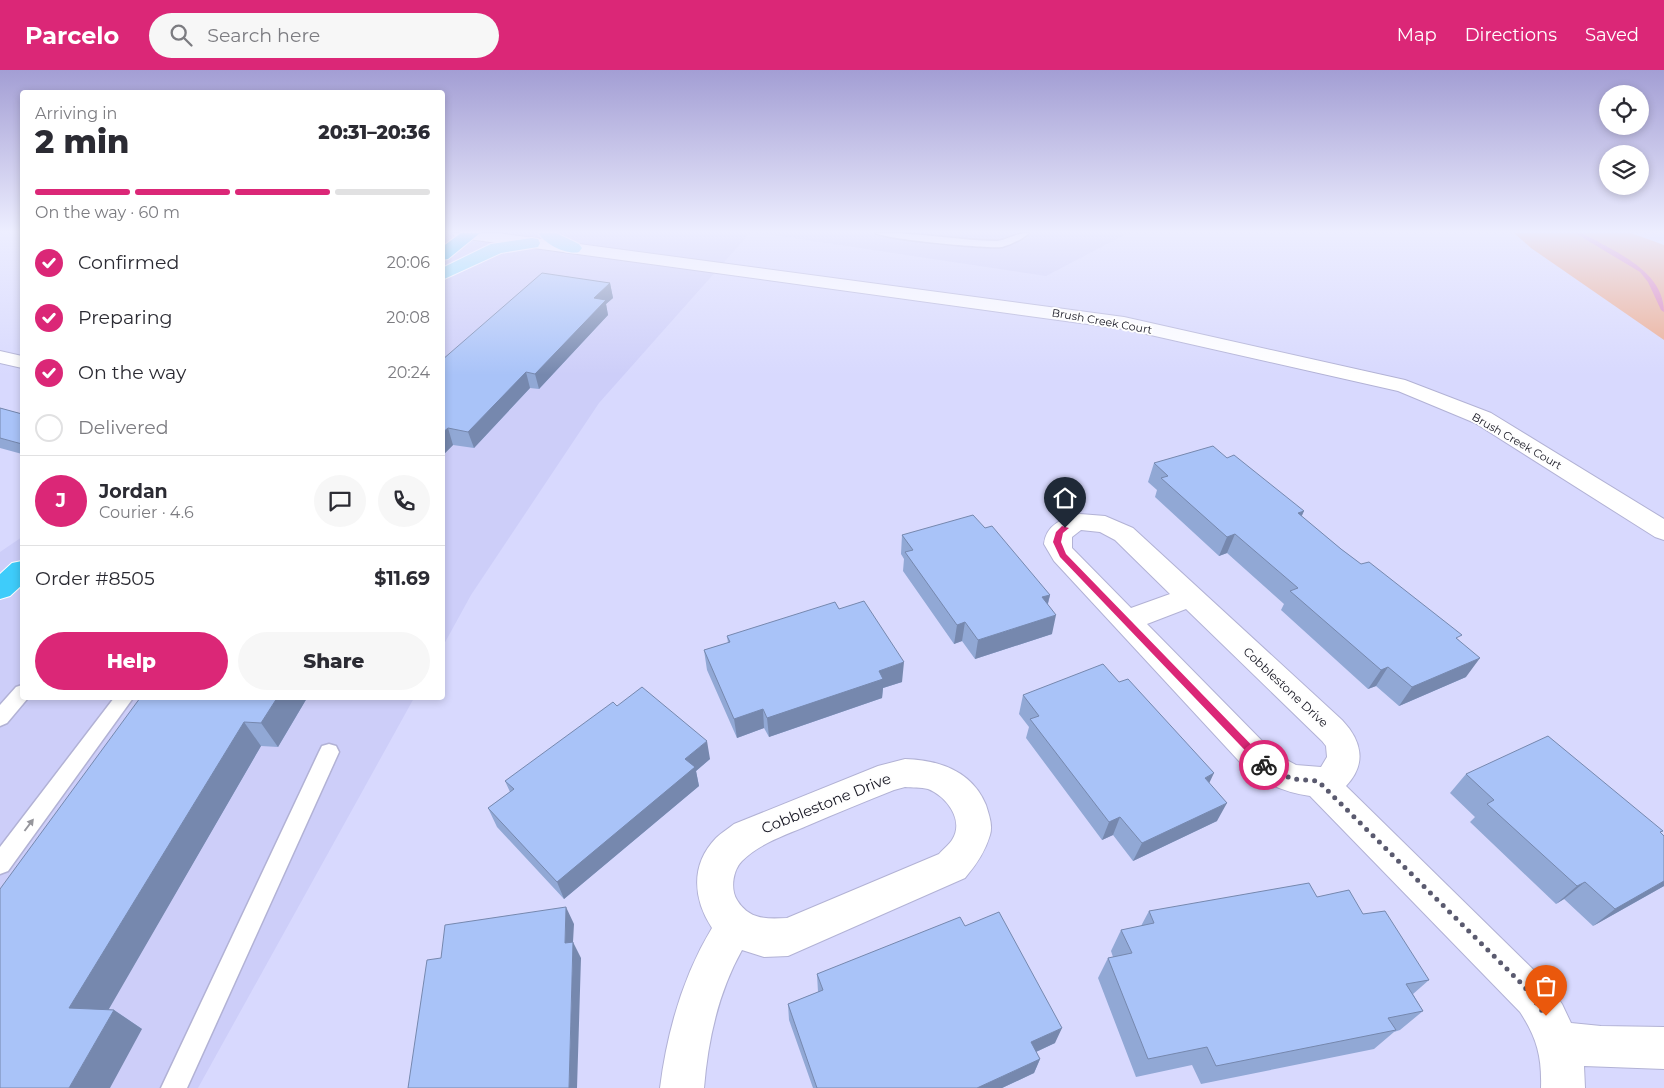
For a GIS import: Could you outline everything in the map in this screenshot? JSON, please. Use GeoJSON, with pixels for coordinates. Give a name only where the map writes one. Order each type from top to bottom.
{"type":"FeatureCollection","features":[{"type":"Feature","properties":{"kind":"highway"},"geometry":{"type":"LineString","coordinates":[[0,589],[20,572]]}},
{"type":"Feature","properties":{"kind":"street","name":"Brush Creek Court"},"geometry":{"type":"LineString","coordinates":[[812,281],[1124,323],[1405,386],[1483,418],[1664,530]]}},
{"type":"Feature","properties":{"kind":"street"},"geometry":{"type":"LineString","coordinates":[[0,356],[20,361]]}},
{"type":"Feature","properties":{"kind":"street","name":"Cobblestone Drive"},"geometry":{"type":"LineString","coordinates":[[1091,522],[1105,524],[1119,530],[1190,596],[1335,733],[1344,753],[1343,764],[1333,776],[1318,781],[1292,779],[1273,771],[1262,763],[1060,551],[1057,546],[1057,538],[1060,532],[1068,526],[1091,522]]}},
{"type":"Feature","properties":{"kind":"street"},"geometry":{"type":"LineString","coordinates":[[1126,620],[1190,596]]}},
{"type":"Feature","properties":{"kind":"street","name":"Cobblestone Drive"},"geometry":{"type":"LineString","coordinates":[[905,773],[922,773],[942,779],[956,789],[965,799],[970,809],[973,823],[972,842],[962,857],[948,868],[793,936],[775,939],[757,938],[744,933],[734,926],[720,911],[714,885],[716,872],[725,854],[733,845],[747,835],[890,776],[905,773]]}},
{"type":"Feature","properties":{"kind":"street"},"geometry":{"type":"LineString","coordinates":[[1318,781],[1524,986],[1546,1016],[1559,1043],[1564,1072],[1563,1088]]}},
{"type":"Feature","properties":{"kind":"street"},"geometry":{"type":"LineString","coordinates":[[682,1088],[684,1059],[703,986],[734,926]]}},
{"type":"Feature","properties":{"kind":"street"},"geometry":{"type":"LineString","coordinates":[[1559,1043],[1602,1047],[1664,1048]]}},
{"type":"Feature","properties":{"kind":"lane"},"geometry":{"type":"LineString","coordinates":[[0,718],[20,694]]}},
{"type":"Feature","properties":{"kind":"lane"},"geometry":{"type":"LineString","coordinates":[[0,864],[123,700]]}},
{"type":"Feature","properties":{"kind":"lane"},"geometry":{"type":"LineString","coordinates":[[174,1088],[329,752]]}},
{"type":"Feature","properties":{"kind":"shaded area"},"geometry":{"type":"Polygon","coordinates":[[[445,281],[708,281],[599,403],[471,595],[445,642],[445,281]]]}},
{"type":"Feature","properties":{"kind":"shaded area"},"geometry":{"type":"Polygon","coordinates":[[[1578,281],[1664,281],[1664,340],[1578,281]]]}},
{"type":"Feature","properties":{"kind":"shaded area"},"geometry":{"type":"Polygon","coordinates":[[[20,538],[20,700],[413,700],[198,1088],[0,1088],[0,552],[20,538]]]}},
{"type":"Feature","properties":{"kind":"building"},"geometry":{"type":"Polygon","coordinates":[[[533,281],[593,281],[610,283],[594,298],[606,300],[535,374],[526,372],[468,432],[448,428],[445,430],[445,357],[533,281]]]}},
{"type":"Feature","properties":{"kind":"building"},"geometry":{"type":"Polygon","coordinates":[[[0,408],[20,413],[20,443],[0,438],[0,408]]]}},
{"type":"Feature","properties":{"kind":"building"},"geometry":{"type":"Polygon","coordinates":[[[1213,446],[1227,458],[1234,455],[1304,511],[1298,513],[1341,549],[1361,564],[1369,562],[1462,635],[1456,638],[1480,658],[1412,687],[1388,667],[1381,670],[1290,591],[1298,588],[1235,534],[1227,537],[1161,478],[1168,476],[1154,463],[1213,446]]]}},
{"type":"Feature","properties":{"kind":"building"},"geometry":{"type":"Polygon","coordinates":[[[973,515],[985,528],[992,526],[1050,595],[1042,597],[1056,615],[978,640],[965,622],[957,625],[905,552],[913,550],[902,535],[973,515]]]}},
{"type":"Feature","properties":{"kind":"building"},"geometry":{"type":"Polygon","coordinates":[[[864,601],[904,662],[879,671],[883,679],[767,718],[763,709],[734,719],[704,650],[730,642],[727,636],[835,602],[839,609],[864,601]]]}},
{"type":"Feature","properties":{"kind":"building"},"geometry":{"type":"Polygon","coordinates":[[[1103,664],[1119,682],[1128,679],[1214,773],[1205,778],[1227,803],[1142,843],[1120,817],[1109,822],[1030,719],[1039,716],[1023,695],[1103,664]]]}},
{"type":"Feature","properties":{"kind":"building"},"geometry":{"type":"Polygon","coordinates":[[[642,687],[707,741],[685,759],[695,767],[557,882],[488,808],[514,789],[505,781],[613,702],[617,706],[642,687]]]}},
{"type":"Feature","properties":{"kind":"building"},"geometry":{"type":"Polygon","coordinates":[[[139,700],[276,700],[261,723],[244,722],[69,1008],[114,1010],[69,1088],[0,1088],[0,889],[139,700]]]}},
{"type":"Feature","properties":{"kind":"building"},"geometry":{"type":"Polygon","coordinates":[[[1548,736],[1663,831],[1660,832],[1664,836],[1664,881],[1615,909],[1585,882],[1577,886],[1487,804],[1494,800],[1466,774],[1548,736]]]}},
{"type":"Feature","properties":{"kind":"building"},"geometry":{"type":"Polygon","coordinates":[[[1309,883],[1317,897],[1349,890],[1363,914],[1385,911],[1429,980],[1406,984],[1423,1011],[1388,1018],[1396,1030],[1216,1066],[1207,1047],[1148,1059],[1108,958],[1132,953],[1121,930],[1154,923],[1149,911],[1309,883]]]}},
{"type":"Feature","properties":{"kind":"building"},"geometry":{"type":"Polygon","coordinates":[[[566,907],[565,943],[573,942],[569,1088],[408,1088],[427,960],[441,958],[445,925],[566,907]]]}},
{"type":"Feature","properties":{"kind":"building"},"geometry":{"type":"Polygon","coordinates":[[[999,912],[1062,1028],[1031,1042],[1040,1059],[977,1088],[817,1088],[788,1004],[823,990],[817,974],[960,917],[965,926],[999,912]]]}},
{"type":"Feature","properties":{"kind":"waterway"},"geometry":{"type":"LineString","coordinates":[[1650,281],[1664,310]]}},
{"type":"Feature","properties":{"kind":"way so far"},"geometry":{"type":"LineString","coordinates":[[1264,765],[1280,775],[1292,779],[1318,781],[1524,986],[1546,1016]]}},
{"type":"Feature","properties":{"kind":"route"},"geometry":{"type":"LineString","coordinates":[[1065,528],[1057,538],[1057,546],[1063,555],[1264,765]]}}]}
